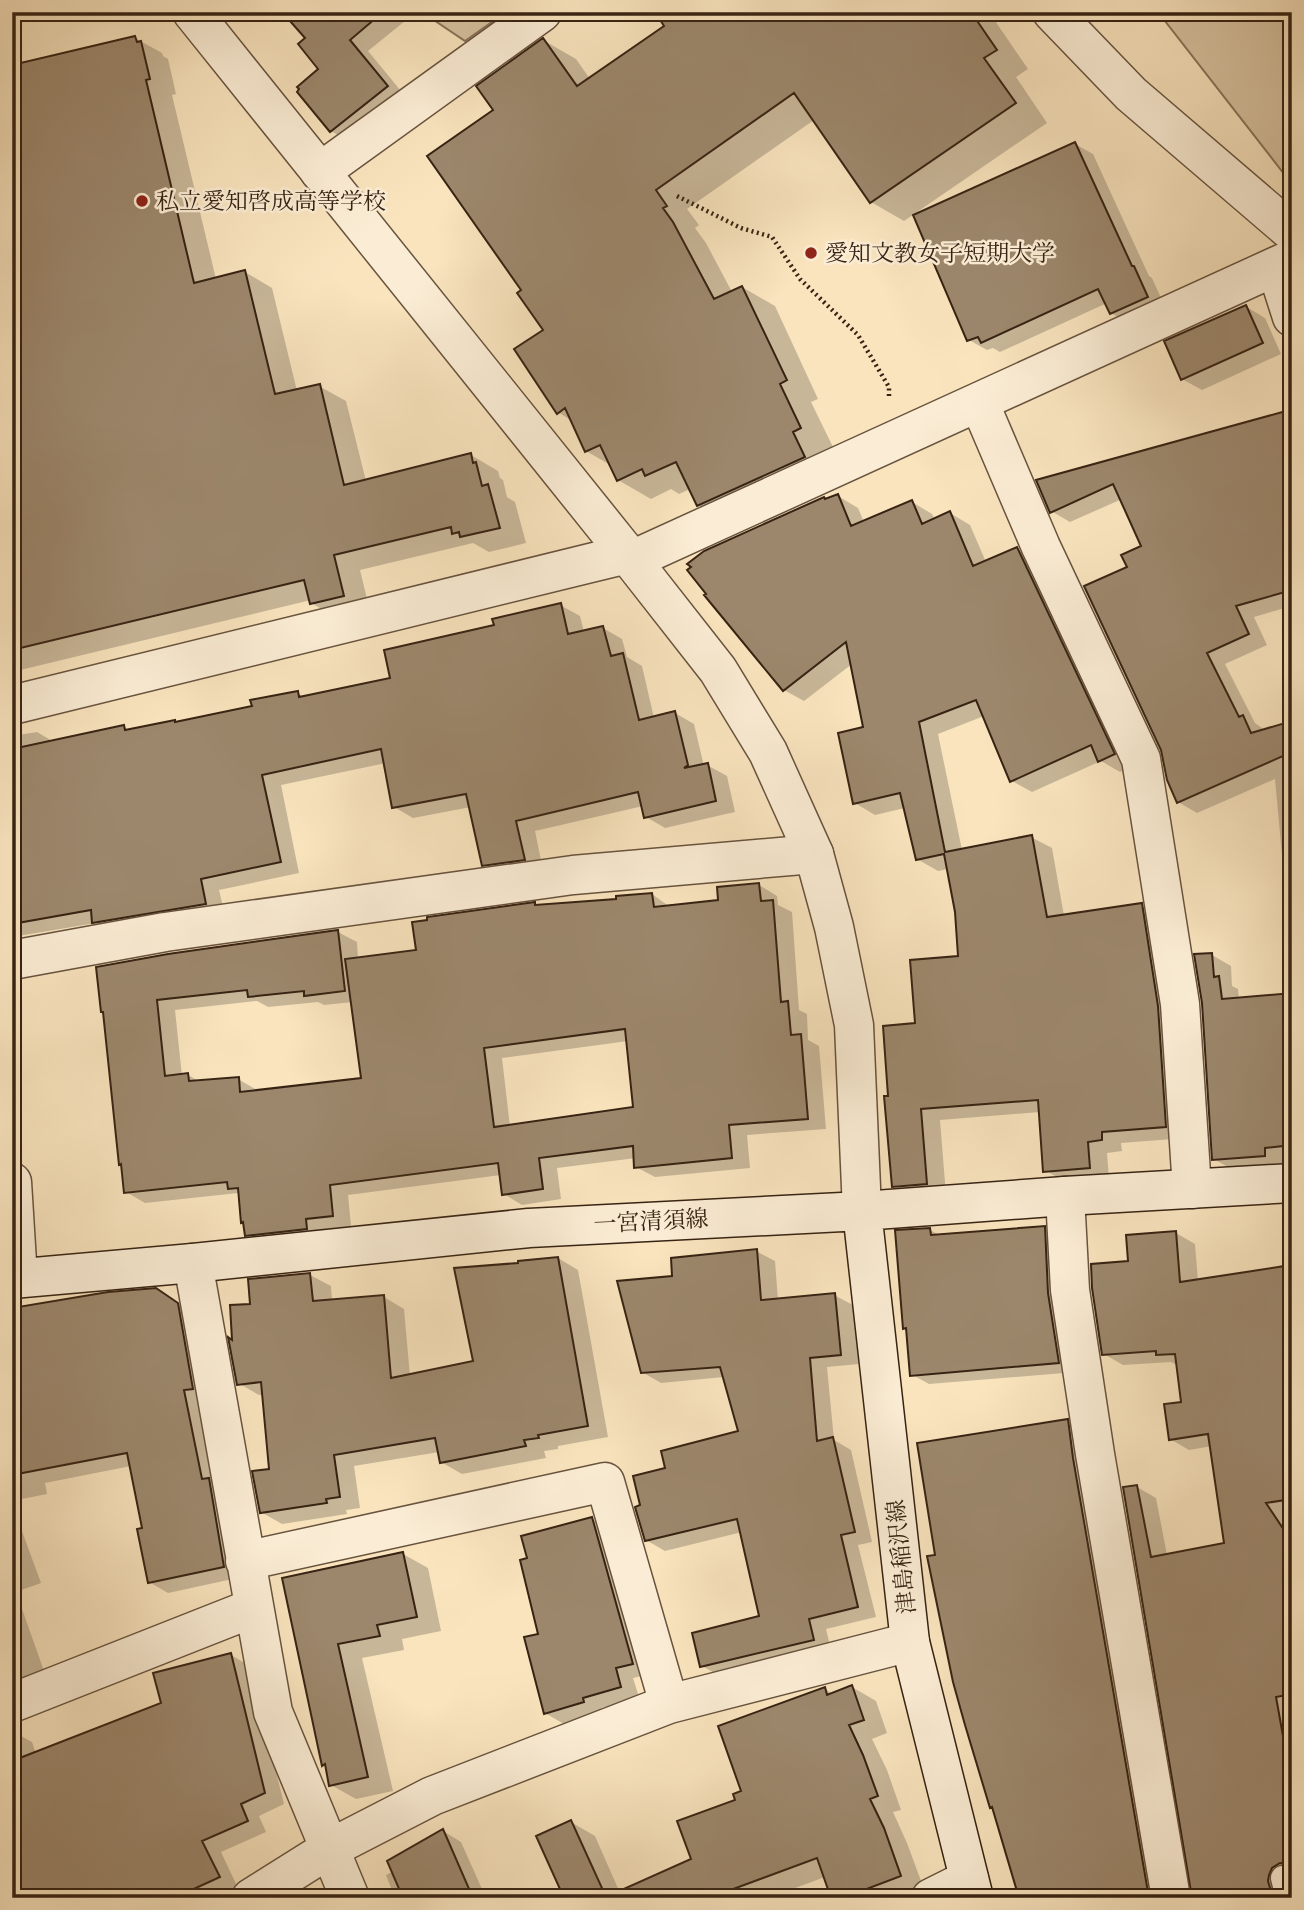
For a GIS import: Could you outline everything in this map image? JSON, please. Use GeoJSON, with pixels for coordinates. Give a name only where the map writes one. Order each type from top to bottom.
{"type":"FeatureCollection","features":[{"type":"Feature","properties":{"kind":"street","name":"津島稲沢線"},"geometry":{"type":"LineString","coordinates":[[192,12],[718,670],[768,752],[814,854],[834,927],[854,1025],[862,1211],[910,1642],[971,1888]]}},
{"type":"Feature","properties":{"kind":"street"},"geometry":{"type":"LineString","coordinates":[[320,172],[542,12]]}},
{"type":"Feature","properties":{"kind":"street"},"geometry":{"type":"LineString","coordinates":[[1052,12],[1132,94],[1292,232]]}},
{"type":"Feature","properties":{"kind":"street"},"geometry":{"type":"LineString","coordinates":[[12,705],[630,557],[890,443],[1284,263],[1292,317]]}},
{"type":"Feature","properties":{"kind":"street"},"geometry":{"type":"LineString","coordinates":[[979,402],[1041,547],[1141,760],[1180,1004],[1192,1189]]}},
{"type":"Feature","properties":{"kind":"street"},"geometry":{"type":"LineString","coordinates":[[12,960],[165,932],[573,875],[814,854]]}},
{"type":"Feature","properties":{"kind":"street"},"geometry":{"type":"LineString","coordinates":[[12,1182],[15,1278]]}},
{"type":"Feature","properties":{"kind":"street","name":"一宮清須線"},"geometry":{"type":"LineString","coordinates":[[15,1278],[529,1228],[862,1211],[1292,1183]]}},
{"type":"Feature","properties":{"kind":"street"},"geometry":{"type":"LineString","coordinates":[[1065,1196],[1070,1290],[1078,1344],[1171,1898]]}},
{"type":"Feature","properties":{"kind":"street"},"geometry":{"type":"LineString","coordinates":[[193,1262],[273,1712],[350,1898]]}},
{"type":"Feature","properties":{"kind":"street"},"geometry":{"type":"LineString","coordinates":[[245,1561],[605,1482],[669,1704]]}},
{"type":"Feature","properties":{"kind":"street"},"geometry":{"type":"LineString","coordinates":[[12,1703],[253,1608]]}},
{"type":"Feature","properties":{"kind":"street"},"geometry":{"type":"LineString","coordinates":[[251,1898],[329,1849],[432,1796],[669,1704],[910,1642]]}},
{"type":"Feature","properties":{"kind":"street"},"geometry":{"type":"LineString","coordinates":[[931,1898],[971,1888]]}},
{"type":"Feature","properties":{"kind":"path"},"geometry":{"type":"LineString","coordinates":[[677,196],[741,228],[772,237],[800,279],[858,335],[889,387],[890,443]]}},
{"type":"Feature","properties":{"kind":"shaded area"},"geometry":{"type":"Polygon","coordinates":[[[422,12],[506,12],[465,41],[422,12]]]}},
{"type":"Feature","properties":{"kind":"shaded area"},"geometry":{"type":"Polygon","coordinates":[[[1158,12],[1292,12],[1292,177],[1288,179],[1158,12]]]}},
{"type":"Feature","properties":{"kind":"building"},"geometry":{"type":"Polygon","coordinates":[[[282,12],[383,12],[350,40],[388,86],[330,132],[297,92],[297,87],[318,69],[298,44],[305,38],[282,12]]]}},
{"type":"Feature","properties":{"kind":"building"},"geometry":{"type":"Polygon","coordinates":[[[655,12],[971,12],[997,50],[984,58],[1016,103],[870,203],[794,93],[656,190],[667,206],[663,208],[714,299],[742,286],[787,380],[780,384],[801,428],[793,432],[805,457],[697,506],[676,462],[645,476],[642,469],[617,481],[600,445],[585,452],[565,408],[557,414],[514,349],[543,330],[517,293],[521,290],[427,156],[493,110],[476,86],[543,38],[577,86],[664,26],[655,12]]]}},
{"type":"Feature","properties":{"kind":"building","name":"私立愛知啓成高等学校"},"geometry":{"type":"Polygon","coordinates":[[[135,36],[137,42],[141,41],[150,79],[146,80],[194,283],[245,270],[275,394],[320,384],[344,485],[471,453],[482,486],[488,484],[500,528],[460,537],[459,532],[452,534],[451,527],[334,555],[344,596],[310,604],[304,580],[12,650],[12,65],[135,36]]]}},
{"type":"Feature","properties":{"kind":"building"},"geometry":{"type":"Polygon","coordinates":[[[1075,142],[1148,297],[1110,314],[1098,289],[981,343],[978,337],[967,341],[913,215],[1075,142]]]}},
{"type":"Feature","properties":{"kind":"building"},"geometry":{"type":"Polygon","coordinates":[[[1246,305],[1263,343],[1181,380],[1164,341],[1246,305]]]}},
{"type":"Feature","properties":{"kind":"building"},"geometry":{"type":"Polygon","coordinates":[[[1286,411],[1292,431],[1292,590],[1236,606],[1249,634],[1207,653],[1239,717],[1243,715],[1251,733],[1292,721],[1292,752],[1177,803],[1167,780],[1161,750],[1084,586],[1127,567],[1121,555],[1141,546],[1113,484],[1050,513],[1036,480],[1286,411]]]}},
{"type":"Feature","properties":{"kind":"building"},"geometry":{"type":"Polygon","coordinates":[[[838,494],[851,526],[912,500],[922,524],[950,511],[973,566],[1017,547],[1115,754],[1098,762],[1091,745],[1010,782],[976,700],[919,722],[945,852],[1032,835],[1047,917],[1142,903],[1158,1006],[1166,1127],[1102,1132],[1102,1140],[1088,1142],[1090,1168],[1043,1172],[1038,1100],[921,1109],[927,1184],[892,1187],[884,1096],[888,1096],[883,1026],[915,1023],[910,960],[958,956],[955,912],[944,854],[916,860],[900,793],[853,804],[838,733],[863,727],[846,642],[783,691],[704,595],[706,594],[687,570],[691,567],[687,564],[704,551],[824,497],[825,499],[838,494]]]}},
{"type":"Feature","properties":{"kind":"building"},"geometry":{"type":"Polygon","coordinates":[[[561,603],[568,634],[603,626],[611,656],[623,653],[639,720],[675,711],[688,765],[684,768],[708,763],[716,801],[644,818],[638,792],[516,821],[525,860],[482,866],[466,794],[392,808],[381,749],[262,775],[281,862],[201,879],[206,904],[92,923],[91,910],[12,924],[12,749],[124,725],[125,730],[175,722],[252,706],[250,700],[298,691],[299,697],[390,678],[384,650],[494,625],[492,619],[561,603]]]}},
{"type":"Feature","properties":{"kind":"building"},"geometry":{"type":"Polygon","coordinates":[[[759,883],[761,901],[773,900],[781,1002],[788,1001],[791,1035],[801,1034],[808,1119],[729,1125],[732,1158],[634,1168],[633,1146],[539,1158],[543,1189],[502,1195],[498,1163],[330,1185],[333,1216],[306,1219],[307,1229],[245,1236],[238,1188],[228,1189],[227,1182],[124,1193],[96,967],[338,930],[345,991],[304,996],[304,991],[248,997],[247,990],[157,1000],[165,1076],[188,1073],[189,1081],[239,1077],[240,1092],[361,1078],[345,959],[416,950],[412,922],[427,920],[427,917],[535,902],[535,905],[616,899],[616,896],[652,893],[654,907],[718,900],[717,887],[759,883]],[[625,1029],[484,1048],[494,1127],[633,1107],[625,1029]]]}},
{"type":"Feature","properties":{"kind":"building"},"geometry":{"type":"Polygon","coordinates":[[[1212,953],[1214,977],[1219,976],[1222,999],[1292,993],[1292,1145],[1265,1148],[1265,1156],[1212,1160],[1202,1003],[1194,954],[1212,953]]]}},
{"type":"Feature","properties":{"kind":"building"},"geometry":{"type":"Polygon","coordinates":[[[1045,1226],[1048,1293],[1059,1363],[910,1376],[906,1328],[903,1329],[895,1230],[930,1228],[931,1235],[1045,1226]]]}},
{"type":"Feature","properties":{"kind":"building"},"geometry":{"type":"Polygon","coordinates":[[[1176,1231],[1180,1282],[1292,1265],[1292,1499],[1266,1503],[1292,1542],[1292,1694],[1276,1697],[1292,1786],[1292,1866],[1280,1863],[1272,1868],[1268,1881],[1273,1898],[1192,1898],[1123,1487],[1137,1485],[1151,1557],[1224,1543],[1208,1434],[1169,1440],[1164,1404],[1181,1402],[1175,1354],[1156,1355],[1156,1351],[1102,1355],[1092,1288],[1091,1264],[1128,1261],[1126,1235],[1176,1231]]]}},
{"type":"Feature","properties":{"kind":"building"},"geometry":{"type":"Polygon","coordinates":[[[757,1249],[761,1300],[835,1293],[841,1355],[810,1358],[817,1441],[833,1437],[855,1532],[841,1535],[858,1607],[809,1619],[814,1640],[700,1667],[692,1633],[759,1616],[737,1519],[645,1541],[635,1507],[640,1505],[633,1476],[665,1468],[661,1451],[738,1431],[720,1367],[641,1373],[617,1281],[672,1276],[671,1258],[757,1249]]]}},
{"type":"Feature","properties":{"kind":"building"},"geometry":{"type":"Polygon","coordinates":[[[558,1257],[588,1426],[538,1435],[539,1438],[524,1440],[526,1446],[440,1463],[435,1438],[334,1455],[340,1497],[326,1499],[327,1503],[260,1513],[252,1471],[269,1469],[261,1382],[237,1385],[228,1337],[232,1340],[230,1305],[250,1304],[248,1279],[310,1273],[313,1301],[384,1295],[391,1378],[473,1361],[454,1268],[558,1257]]]}},
{"type":"Feature","properties":{"kind":"building"},"geometry":{"type":"Polygon","coordinates":[[[156,1288],[178,1303],[193,1389],[184,1390],[202,1479],[209,1478],[224,1567],[148,1583],[137,1529],[142,1528],[127,1453],[12,1475],[12,1308],[108,1292],[156,1288]]]}},
{"type":"Feature","properties":{"kind":"building"},"geometry":{"type":"Polygon","coordinates":[[[1068,1419],[1149,1898],[1019,1898],[953,1682],[927,1556],[935,1555],[917,1443],[1068,1419]]]}},
{"type":"Feature","properties":{"kind":"building"},"geometry":{"type":"Polygon","coordinates":[[[592,1517],[633,1664],[616,1668],[621,1687],[583,1698],[584,1702],[544,1714],[524,1637],[538,1634],[520,1560],[527,1558],[521,1536],[592,1517]]]}},
{"type":"Feature","properties":{"kind":"building"},"geometry":{"type":"Polygon","coordinates":[[[403,1552],[417,1617],[377,1625],[380,1636],[338,1644],[368,1777],[329,1786],[325,1764],[322,1766],[282,1578],[403,1552]]]}},
{"type":"Feature","properties":{"kind":"building"},"geometry":{"type":"Polygon","coordinates":[[[231,1653],[265,1793],[241,1804],[248,1821],[202,1841],[220,1877],[174,1898],[12,1898],[12,1761],[161,1703],[153,1673],[231,1653]]]}},
{"type":"Feature","properties":{"kind":"building"},"geometry":{"type":"Polygon","coordinates":[[[852,1685],[864,1720],[849,1725],[878,1796],[870,1799],[884,1828],[901,1876],[843,1898],[831,1898],[817,1858],[709,1898],[564,1898],[536,1836],[571,1820],[606,1897],[691,1859],[677,1821],[735,1800],[733,1794],[741,1791],[718,1726],[825,1687],[827,1695],[852,1685]]]}},
{"type":"Feature","properties":{"kind":"building"},"geometry":{"type":"Polygon","coordinates":[[[443,1829],[473,1898],[403,1898],[387,1861],[443,1829]]]}},
{"type":"Feature","properties":{"kind":"place","name":"私立愛知啓成高等学校"},"geometry":{"type":"Point","coordinates":[142,201]}},
{"type":"Feature","properties":{"kind":"place","name":"愛知文教女子短期大学"},"geometry":{"type":"Point","coordinates":[811,253]}}]}
